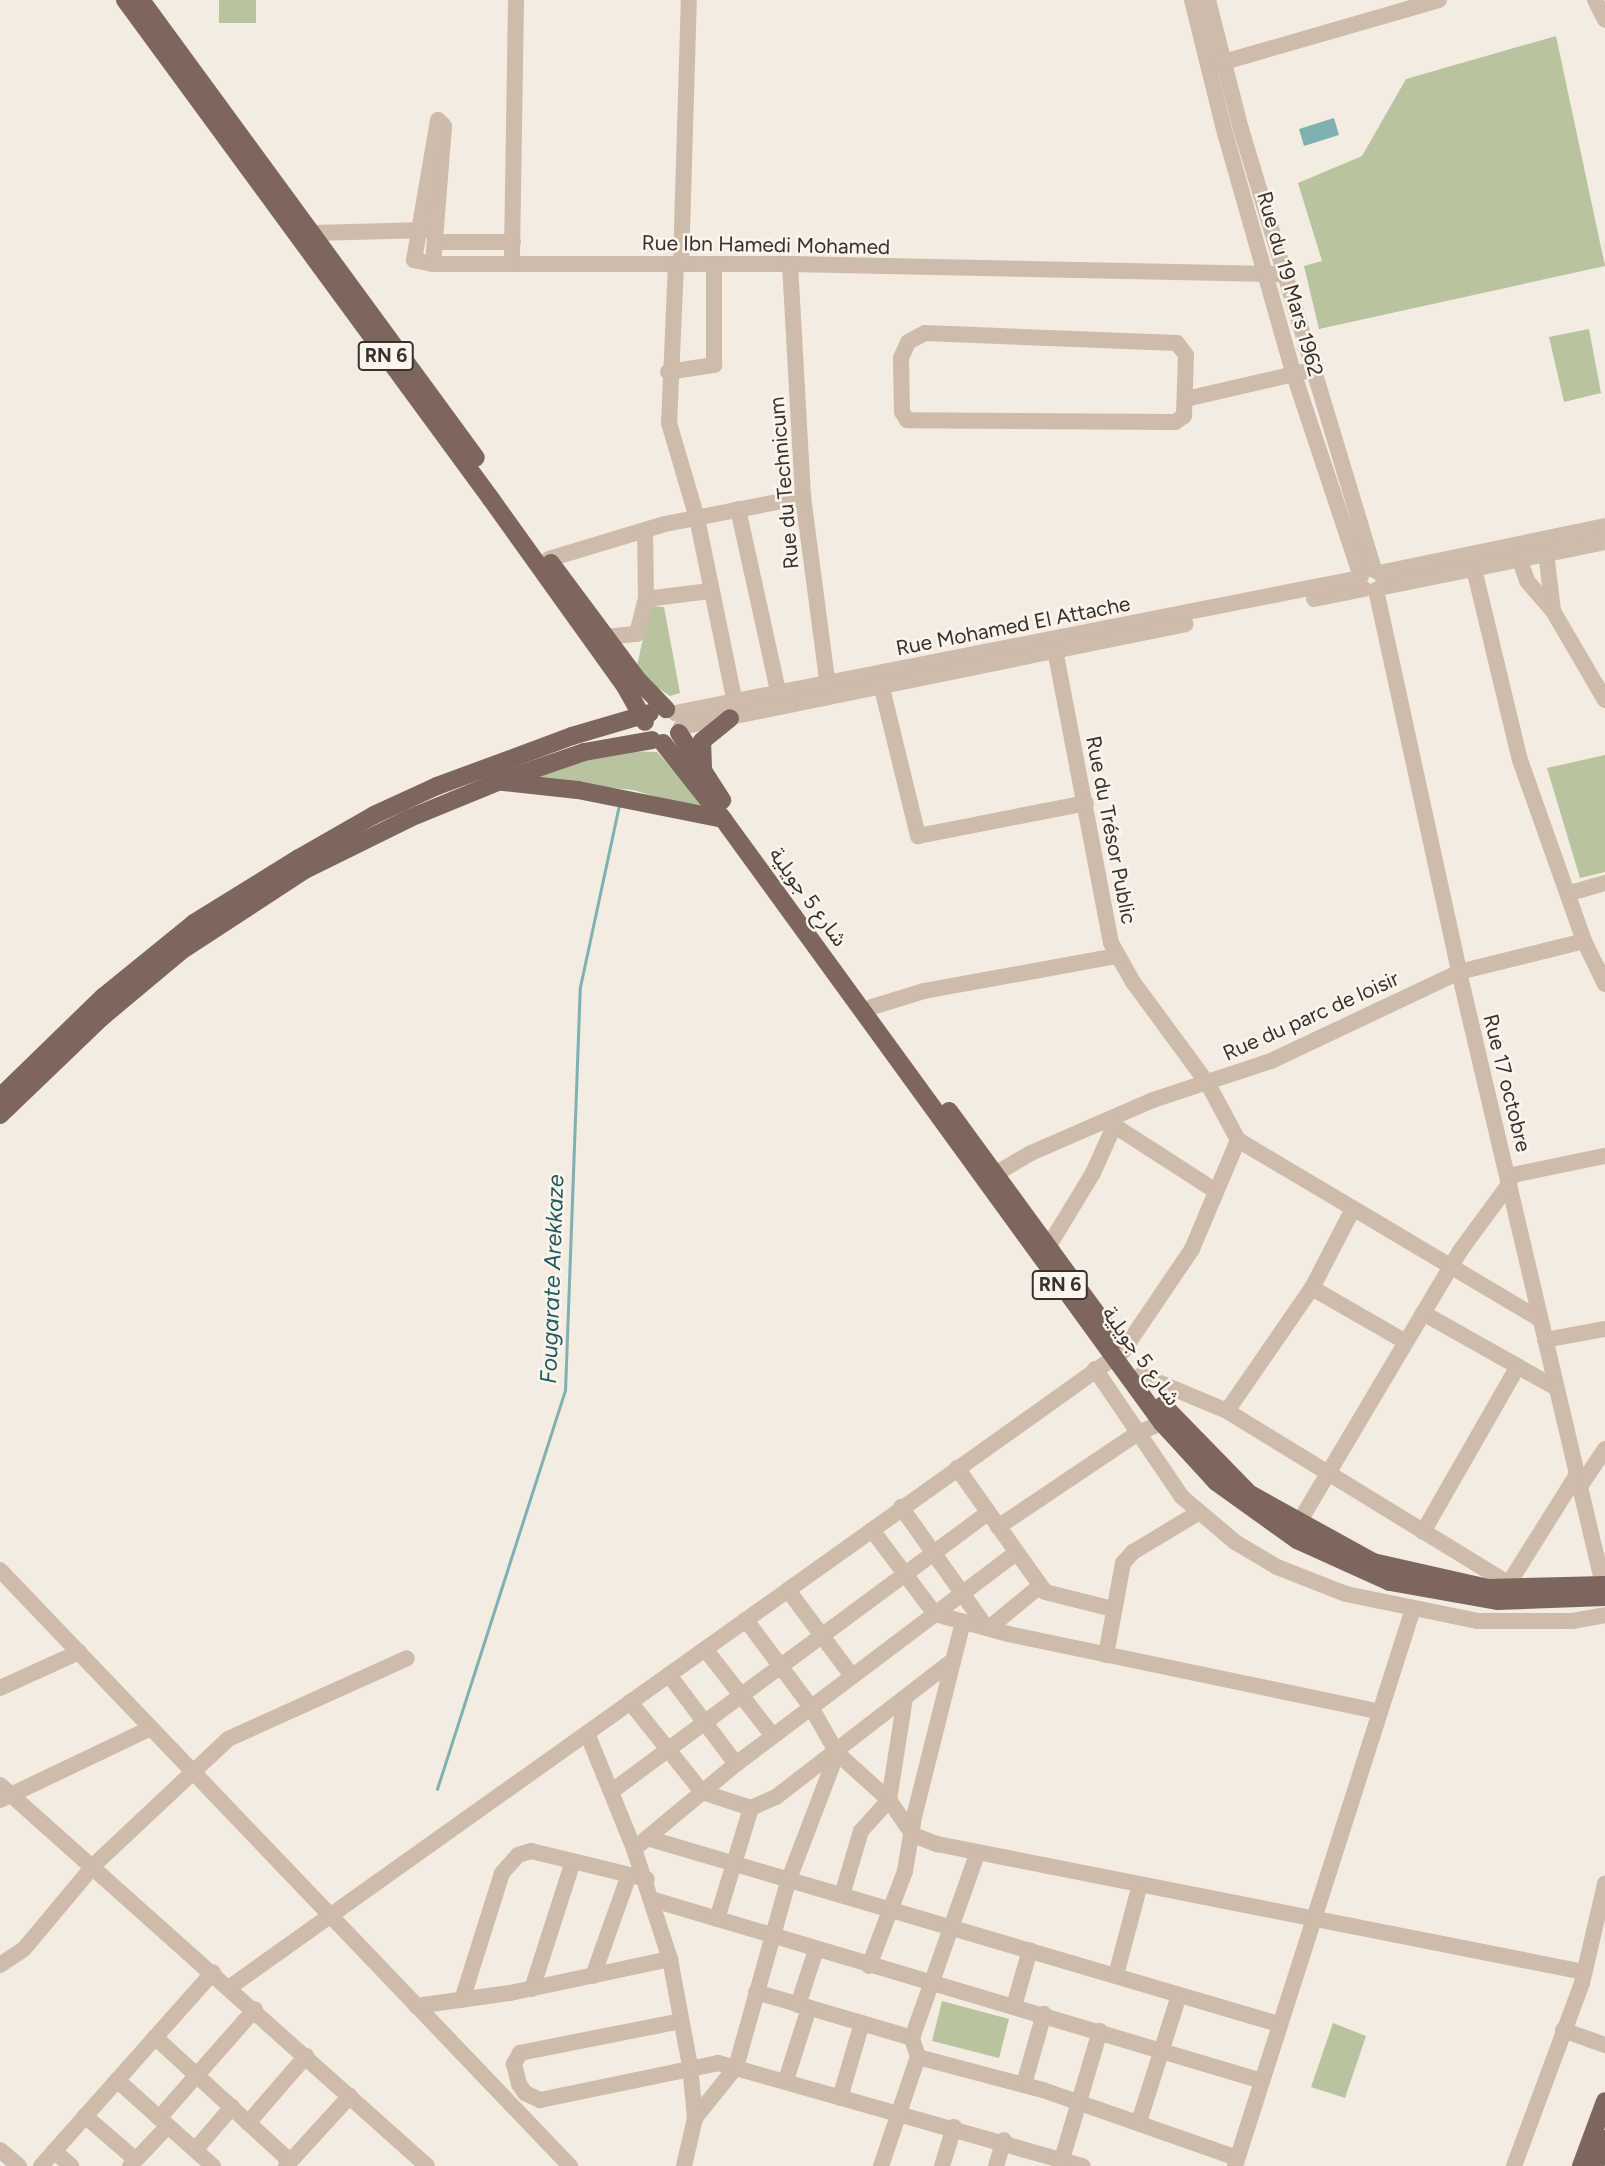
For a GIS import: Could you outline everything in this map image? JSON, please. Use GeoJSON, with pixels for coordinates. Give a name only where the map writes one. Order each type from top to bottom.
{"type":"FeatureCollection","features":[{"type":"Feature","properties":{"kind":"main road","name":"RN 6"},"geometry":{"type":"LineString","coordinates":[[125,0],[625,686],[662,719]]}},
{"type":"Feature","properties":{"kind":"main road","name":"RN 6"},"geometry":{"type":"LineString","coordinates":[[141,0],[314,233],[606,637],[662,719]]}},
{"type":"Feature","properties":{"kind":"main road"},"geometry":{"type":"LineString","coordinates":[[610,725],[627,709],[625,686]]}},
{"type":"Feature","properties":{"kind":"main road"},"geometry":{"type":"LineString","coordinates":[[704,771],[702,741],[732,711]]}},
{"type":"Feature","properties":{"kind":"main road"},"geometry":{"type":"LineString","coordinates":[[0,1097],[103,996],[194,923],[373,815],[441,794],[610,725],[662,719],[658,742],[584,752],[496,773]]}},
{"type":"Feature","properties":{"kind":"main road","name":"شارع 5 جويلية"},"geometry":{"type":"LineString","coordinates":[[662,719],[658,742],[723,819],[832,960],[1118,1354],[1140,1375],[1228,1476],[1298,1524],[1385,1566],[1465,1585],[1604,1590]]}},
{"type":"Feature","properties":{"kind":"main road","name":"شارع 5 جويلية"},"geometry":{"type":"LineString","coordinates":[[662,719],[704,771],[832,960],[872,1007],[990,1176],[1048,1247],[1162,1423],[1216,1482],[1260,1518],[1351,1567],[1391,1583],[1467,1598],[1604,1590]]}},
{"type":"Feature","properties":{"kind":"main road"},"geometry":{"type":"LineString","coordinates":[[496,773],[723,819]]}},
{"type":"Feature","properties":{"kind":"main road"},"geometry":{"type":"LineString","coordinates":[[0,1115],[101,1018],[223,921],[305,870],[441,794]]}},
{"type":"Feature","properties":{"kind":"main road"},"geometry":{"type":"LineString","coordinates":[[1581,2166],[1601,2147],[1605,2101]]}},
{"type":"Feature","properties":{"kind":"street"},"geometry":{"type":"LineString","coordinates":[[512,264],[516,0]]}},
{"type":"Feature","properties":{"kind":"street"},"geometry":{"type":"LineString","coordinates":[[689,0],[678,264],[668,372],[675,454],[697,518],[732,711]]}},
{"type":"Feature","properties":{"kind":"street","name":"Rue du 19 Mars 1962"},"geometry":{"type":"LineString","coordinates":[[1192,0],[1219,63],[1241,129],[1324,406],[1370,581]]}},
{"type":"Feature","properties":{"kind":"street","name":"Rue du 19 Mars 1962"},"geometry":{"type":"LineString","coordinates":[[1208,0],[1219,63],[1224,133],[1294,375],[1370,581]]}},
{"type":"Feature","properties":{"kind":"street"},"geometry":{"type":"LineString","coordinates":[[1219,63],[1440,0]]}},
{"type":"Feature","properties":{"kind":"street"},"geometry":{"type":"LineString","coordinates":[[1595,0],[1605,22]]}},
{"type":"Feature","properties":{"kind":"street"},"geometry":{"type":"LineString","coordinates":[[439,120],[444,126],[436,237],[433,264],[414,260],[433,126],[439,120]]}},
{"type":"Feature","properties":{"kind":"street"},"geometry":{"type":"LineString","coordinates":[[314,233],[419,229],[436,237],[513,242]]}},
{"type":"Feature","properties":{"kind":"street","name":"Rue Ibn Hamedi Mohamed"},"geometry":{"type":"LineString","coordinates":[[433,264],[790,264],[1284,274]]}},
{"type":"Feature","properties":{"kind":"street"},"geometry":{"type":"LineString","coordinates":[[668,372],[714,365],[715,264]]}},
{"type":"Feature","properties":{"kind":"street","name":"Rue du Technicum"},"geometry":{"type":"LineString","coordinates":[[790,264],[803,497],[828,691]]}},
{"type":"Feature","properties":{"kind":"street"},"geometry":{"type":"LineString","coordinates":[[925,333],[1171,342],[1181,346],[1186,355],[1186,399],[1184,416],[1178,422],[911,421],[902,412],[901,358],[908,342],[925,333]]}},
{"type":"Feature","properties":{"kind":"street"},"geometry":{"type":"LineString","coordinates":[[1186,399],[1313,369]]}},
{"type":"Feature","properties":{"kind":"street"},"geometry":{"type":"LineString","coordinates":[[1306,411],[1324,406]]}},
{"type":"Feature","properties":{"kind":"street"},"geometry":{"type":"LineString","coordinates":[[549,559],[645,530],[803,497]]}},
{"type":"Feature","properties":{"kind":"street"},"geometry":{"type":"LineString","coordinates":[[737,509],[779,695]]}},
{"type":"Feature","properties":{"kind":"street","name":"Rue Mohamed El Attache"},"geometry":{"type":"LineString","coordinates":[[1545,546],[1605,526]]}},
{"type":"Feature","properties":{"kind":"street"},"geometry":{"type":"LineString","coordinates":[[606,637],[636,635],[646,599],[645,530]]}},
{"type":"Feature","properties":{"kind":"street","name":"Rue Mohamed El Attache"},"geometry":{"type":"LineString","coordinates":[[662,719],[732,711],[1517,551],[1545,546],[1605,542]]}},
{"type":"Feature","properties":{"kind":"street"},"geometry":{"type":"LineString","coordinates":[[1545,546],[1553,611]]}},
{"type":"Feature","properties":{"kind":"street"},"geometry":{"type":"LineString","coordinates":[[1517,551],[1527,580],[1553,611],[1605,700]]}},
{"type":"Feature","properties":{"kind":"street","name":"Rue Mohamed El Attache"},"geometry":{"type":"LineString","coordinates":[[1423,571],[1474,569],[1517,551]]}},
{"type":"Feature","properties":{"kind":"street"},"geometry":{"type":"LineString","coordinates":[[1474,569],[1520,760],[1570,893],[1584,941],[1605,984]]}},
{"type":"Feature","properties":{"kind":"street","name":"Rue 17 octobre"},"geometry":{"type":"LineString","coordinates":[[1370,581],[1458,971],[1604,1590]]}},
{"type":"Feature","properties":{"kind":"street"},"geometry":{"type":"LineString","coordinates":[[646,599],[709,591]]}},
{"type":"Feature","properties":{"kind":"street","name":"Rue du Trésor Public"},"geometry":{"type":"LineString","coordinates":[[1054,645],[1086,803],[1107,930],[1117,956],[1208,1084],[1238,1140]]}},
{"type":"Feature","properties":{"kind":"street"},"geometry":{"type":"LineString","coordinates":[[880,680],[918,836],[1086,803]]}},
{"type":"Feature","properties":{"kind":"street","name":"Rue Mohamed El Attache"},"geometry":{"type":"LineString","coordinates":[[732,711],[779,695],[828,691]]}},
{"type":"Feature","properties":{"kind":"street"},"geometry":{"type":"LineString","coordinates":[[1570,893],[1605,883]]}},
{"type":"Feature","properties":{"kind":"street","name":"Rue du parc de loisir"},"geometry":{"type":"LineString","coordinates":[[990,1176],[1110,1123],[1271,1061],[1458,971],[1584,941]]}},
{"type":"Feature","properties":{"kind":"street"},"geometry":{"type":"LineString","coordinates":[[872,1007],[924,991],[1117,956]]}},
{"type":"Feature","properties":{"kind":"street"},"geometry":{"type":"LineString","coordinates":[[1048,1247],[1093,1173],[1110,1123],[1214,1190]]}},
{"type":"Feature","properties":{"kind":"street"},"geometry":{"type":"LineString","coordinates":[[230,1987],[1118,1354],[1179,1272],[1238,1140],[1539,1318]]}},
{"type":"Feature","properties":{"kind":"street"},"geometry":{"type":"LineString","coordinates":[[1298,1524],[1404,1341],[1509,1180],[1605,1156]]}},
{"type":"Feature","properties":{"kind":"street"},"geometry":{"type":"LineString","coordinates":[[1227,1411],[1312,1288],[1353,1209]]}},
{"type":"Feature","properties":{"kind":"street"},"geometry":{"type":"LineString","coordinates":[[1312,1288],[1404,1341]]}},
{"type":"Feature","properties":{"kind":"street"},"geometry":{"type":"LineString","coordinates":[[1423,1312],[1556,1388]]}},
{"type":"Feature","properties":{"kind":"street"},"geometry":{"type":"LineString","coordinates":[[1545,1340],[1605,1329]]}},
{"type":"Feature","properties":{"kind":"street"},"geometry":{"type":"LineString","coordinates":[[1423,1532],[1518,1366]]}},
{"type":"Feature","properties":{"kind":"street"},"geometry":{"type":"LineString","coordinates":[[1095,1369],[1138,1433],[1198,1513],[1235,1542],[1297,1576],[1346,1594],[1413,1609],[1516,1623],[1605,1615]]}},
{"type":"Feature","properties":{"kind":"street"},"geometry":{"type":"LineString","coordinates":[[1140,1375],[1227,1411],[1513,1585],[1578,1482],[1605,1449]]}},
{"type":"Feature","properties":{"kind":"street"},"geometry":{"type":"LineString","coordinates":[[998,1527],[1138,1433],[1162,1423]]}},
{"type":"Feature","properties":{"kind":"street"},"geometry":{"type":"LineString","coordinates":[[957,1468],[1049,1595],[1113,1609]]}},
{"type":"Feature","properties":{"kind":"street"},"geometry":{"type":"LineString","coordinates":[[901,1507],[987,1628]]}},
{"type":"Feature","properties":{"kind":"street"},"geometry":{"type":"LineString","coordinates":[[612,1791],[988,1513]]}},
{"type":"Feature","properties":{"kind":"street"},"geometry":{"type":"LineString","coordinates":[[1106,1655],[1123,1563],[1133,1552],[1198,1513]]}},
{"type":"Feature","properties":{"kind":"street"},"geometry":{"type":"LineString","coordinates":[[872,1530],[935,1614],[1106,1655],[1380,1712]]}},
{"type":"Feature","properties":{"kind":"street"},"geometry":{"type":"LineString","coordinates":[[634,1849],[773,1736],[1016,1553]]}},
{"type":"Feature","properties":{"kind":"street"},"geometry":{"type":"LineString","coordinates":[[0,1570],[570,2166]]}},
{"type":"Feature","properties":{"kind":"street"},"geometry":{"type":"LineString","coordinates":[[987,1628],[1040,1586]]}},
{"type":"Feature","properties":{"kind":"street"},"geometry":{"type":"LineString","coordinates":[[788,1590],[852,1676]]}},
{"type":"Feature","properties":{"kind":"street"},"geometry":{"type":"LineString","coordinates":[[918,2057],[1024,2084],[1079,2102],[1139,2122],[1236,2162],[1413,1609]]}},
{"type":"Feature","properties":{"kind":"street"},"geometry":{"type":"LineString","coordinates":[[746,1620],[811,1707],[836,1752],[889,1800],[912,1835],[977,1854],[1139,1888],[1584,1972]]}},
{"type":"Feature","properties":{"kind":"street"},"geometry":{"type":"LineString","coordinates":[[869,1966],[890,1909],[912,1835],[963,1622]]}},
{"type":"Feature","properties":{"kind":"street"},"geometry":{"type":"LineString","coordinates":[[705,1649],[773,1736]]}},
{"type":"Feature","properties":{"kind":"street"},"geometry":{"type":"LineString","coordinates":[[0,1688],[79,1652]]}},
{"type":"Feature","properties":{"kind":"street"},"geometry":{"type":"LineString","coordinates":[[0,1965],[38,1935],[94,1865],[192,1771],[238,1733],[407,1658]]}},
{"type":"Feature","properties":{"kind":"street"},"geometry":{"type":"LineString","coordinates":[[630,1702],[702,1792],[751,1808],[776,1797],[953,1661]]}},
{"type":"Feature","properties":{"kind":"street"},"geometry":{"type":"LineString","coordinates":[[669,1675],[736,1765]]}},
{"type":"Feature","properties":{"kind":"street"},"geometry":{"type":"LineString","coordinates":[[842,1895],[861,1831],[889,1800],[905,1698]]}},
{"type":"Feature","properties":{"kind":"street"},"geometry":{"type":"LineString","coordinates":[[151,1727],[4,1793],[94,1865],[427,2166]]}},
{"type":"Feature","properties":{"kind":"street"},"geometry":{"type":"LineString","coordinates":[[587,1733],[647,1879],[670,1959],[690,2066],[695,2118],[684,2166]]}},
{"type":"Feature","properties":{"kind":"street"},"geometry":{"type":"LineString","coordinates":[[695,2118],[736,2067],[789,1880],[836,1752]]}},
{"type":"Feature","properties":{"kind":"street"},"geometry":{"type":"LineString","coordinates":[[717,1919],[751,1808]]}},
{"type":"Feature","properties":{"kind":"street"},"geometry":{"type":"LineString","coordinates":[[647,1838],[890,1909],[948,1929],[1030,1950],[1278,2024]]}},
{"type":"Feature","properties":{"kind":"street"},"geometry":{"type":"LineString","coordinates":[[462,2000],[508,1861],[531,1851],[647,1879]]}},
{"type":"Feature","properties":{"kind":"street"},"geometry":{"type":"LineString","coordinates":[[881,2166],[897,2112],[918,2057],[912,2038],[948,1929],[977,1854]]}},
{"type":"Feature","properties":{"kind":"street"},"geometry":{"type":"LineString","coordinates":[[532,1989],[573,1861]]}},
{"type":"Feature","properties":{"kind":"street"},"geometry":{"type":"LineString","coordinates":[[593,1976],[629,1875]]}},
{"type":"Feature","properties":{"kind":"street"},"geometry":{"type":"LineString","coordinates":[[1116,1975],[1139,1888]]}},
{"type":"Feature","properties":{"kind":"street"},"geometry":{"type":"LineString","coordinates":[[1514,2166],[1584,1972],[1604,1895]]}},
{"type":"Feature","properties":{"kind":"street"},"geometry":{"type":"LineString","coordinates":[[654,1900],[1262,2081]]}},
{"type":"Feature","properties":{"kind":"street"},"geometry":{"type":"LineString","coordinates":[[786,2080],[816,1950]]}},
{"type":"Feature","properties":{"kind":"street"},"geometry":{"type":"LineString","coordinates":[[1014,2006],[1030,1950]]}},
{"type":"Feature","properties":{"kind":"street"},"geometry":{"type":"LineString","coordinates":[[416,2006],[532,1989],[670,1959]]}},
{"type":"Feature","properties":{"kind":"street"},"geometry":{"type":"LineString","coordinates":[[41,2166],[213,1972]]}},
{"type":"Feature","properties":{"kind":"street"},"geometry":{"type":"LineString","coordinates":[[756,1992],[912,2038]]}},
{"type":"Feature","properties":{"kind":"street"},"geometry":{"type":"LineString","coordinates":[[1139,2122],[1179,1995]]}},
{"type":"Feature","properties":{"kind":"street"},"geometry":{"type":"LineString","coordinates":[[85,2116],[133,2163],[197,2075],[255,2009]]}},
{"type":"Feature","properties":{"kind":"street"},"geometry":{"type":"LineString","coordinates":[[1024,2084],[1044,2014]]}},
{"type":"Feature","properties":{"kind":"street"},"geometry":{"type":"LineString","coordinates":[[681,2021],[520,2053],[514,2064],[525,2093],[540,2100],[690,2066],[736,2067],[840,2098],[1004,2140],[1061,2162],[1083,2166]]}},
{"type":"Feature","properties":{"kind":"street"},"geometry":{"type":"LineString","coordinates":[[840,2098],[862,2023]]}},
{"type":"Feature","properties":{"kind":"street"},"geometry":{"type":"LineString","coordinates":[[1061,2162],[1100,2031]]}},
{"type":"Feature","properties":{"kind":"street"},"geometry":{"type":"LineString","coordinates":[[1563,2031],[1605,2045]]}},
{"type":"Feature","properties":{"kind":"street"},"geometry":{"type":"LineString","coordinates":[[155,2038],[232,2107],[288,2164],[350,2096]]}},
{"type":"Feature","properties":{"kind":"street"},"geometry":{"type":"LineString","coordinates":[[248,2123],[306,2056]]}},
{"type":"Feature","properties":{"kind":"street"},"geometry":{"type":"LineString","coordinates":[[117,2080],[202,2160],[232,2107]]}},
{"type":"Feature","properties":{"kind":"street"},"geometry":{"type":"LineString","coordinates":[[942,2166],[954,2127]]}},
{"type":"Feature","properties":{"kind":"street"},"geometry":{"type":"LineString","coordinates":[[996,2166],[1004,2140]]}},
{"type":"Feature","properties":{"kind":"street"},"geometry":{"type":"LineString","coordinates":[[0,2150],[19,2166]]}},
{"type":"Feature","properties":{"kind":"street"},"geometry":{"type":"LineString","coordinates":[[54,2151],[71,2166]]}},
{"type":"Feature","properties":{"kind":"green space"},"geometry":{"type":"Polygon","coordinates":[[[219,0],[256,0],[256,23],[219,23],[219,0]]]}},
{"type":"Feature","properties":{"kind":"green space"},"geometry":{"type":"Polygon","coordinates":[[[1556,36],[1605,266],[1319,329],[1304,266],[1322,261],[1298,183],[1362,156],[1406,79],[1556,36]]]}},
{"type":"Feature","properties":{"kind":"green space"},"geometry":{"type":"Polygon","coordinates":[[[1589,329],[1601,393],[1564,402],[1549,337],[1589,329]]]}},
{"type":"Feature","properties":{"kind":"green space"},"geometry":{"type":"Polygon","coordinates":[[[650,606],[664,607],[680,693],[670,696],[652,684],[637,666],[650,606]]]}},
{"type":"Feature","properties":{"kind":"green space"},"geometry":{"type":"Polygon","coordinates":[[[625,751],[657,752],[713,813],[633,790],[515,779],[561,764],[625,751]]]}},
{"type":"Feature","properties":{"kind":"green space"},"geometry":{"type":"Polygon","coordinates":[[[1605,755],[1605,872],[1580,878],[1547,768],[1605,755]]]}},
{"type":"Feature","properties":{"kind":"green space"},"geometry":{"type":"Polygon","coordinates":[[[942,2001],[1009,2019],[999,2058],[932,2041],[942,2001]]]}},
{"type":"Feature","properties":{"kind":"green space"},"geometry":{"type":"Polygon","coordinates":[[[1333,2023],[1366,2036],[1345,2098],[1311,2087],[1333,2023]]]}},
{"type":"Feature","properties":{"kind":"water"},"geometry":{"type":"Polygon","coordinates":[[[1334,118],[1339,135],[1304,146],[1299,129],[1334,118]]]}},
{"type":"Feature","properties":{"kind":"waterway","name":"Fougarate Arekkaze"},"geometry":{"type":"LineString","coordinates":[[437,1789],[565,1391],[580,987],[619,805]]}}]}
